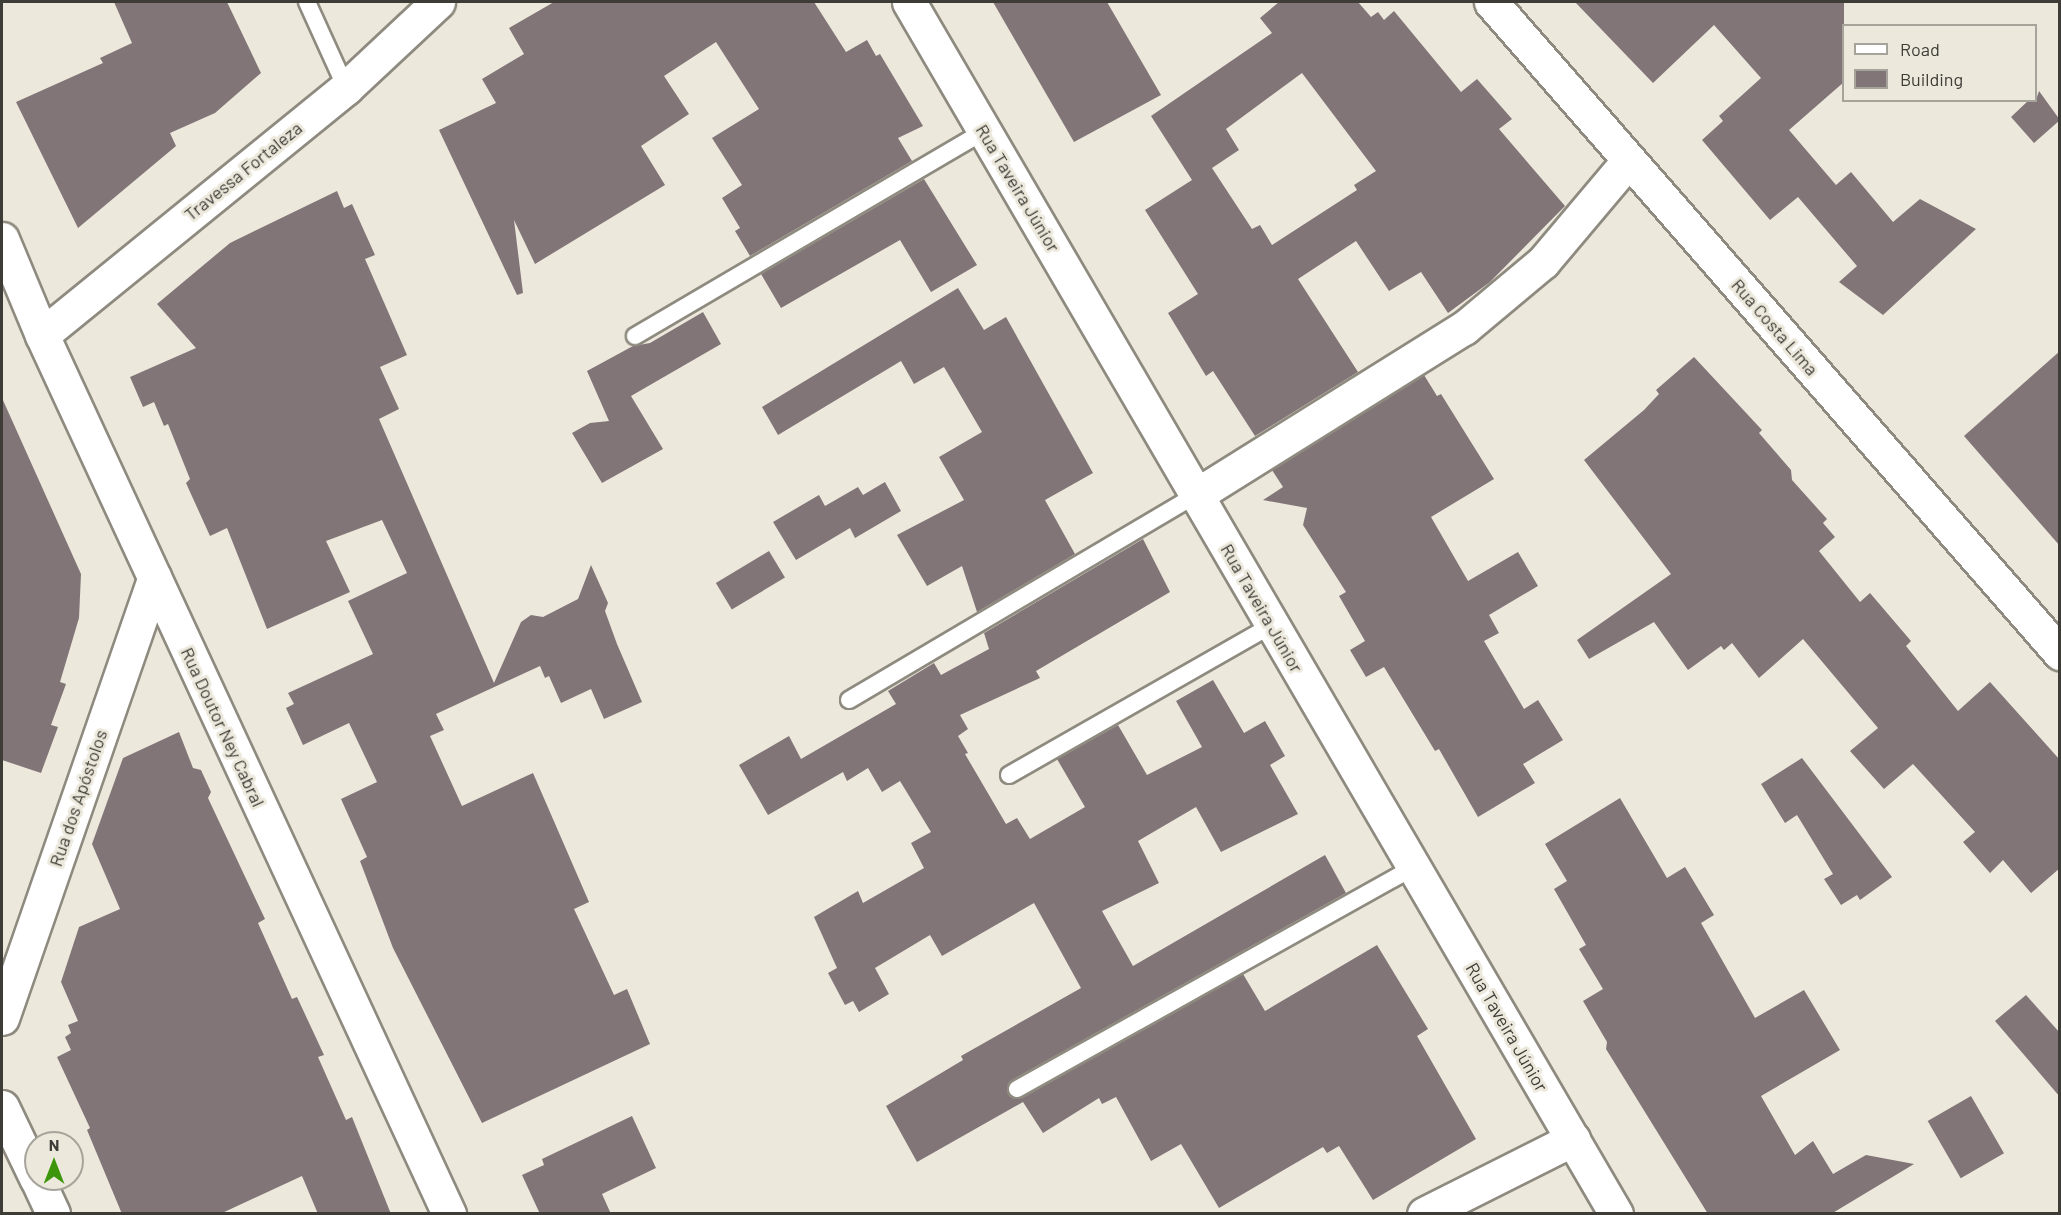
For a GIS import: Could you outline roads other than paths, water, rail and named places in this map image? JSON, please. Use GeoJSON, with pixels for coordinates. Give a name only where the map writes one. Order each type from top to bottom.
{"type":"FeatureCollection","features":[{"type":"Feature","properties":{"kind":"street","name":"Travessa Fortaleza"},"geometry":{"type":"LineString","coordinates":[[42,335],[346,88],[438,2]]}},
{"type":"Feature","properties":{"kind":"street","name":"Rua Taveira Júnior"},"geometry":{"type":"LineString","coordinates":[[909,2],[1616,1214]]}},
{"type":"Feature","properties":{"kind":"street","name":"Rua Costa Lima"},"geometry":{"type":"LineString","coordinates":[[1491,2],[2060,653]]}},
{"type":"Feature","properties":{"kind":"street"},"geometry":{"type":"LineString","coordinates":[[1198,494],[1464,328],[1543,262],[1629,160]]}},
{"type":"Feature","properties":{"kind":"street","name":"Rua Doutor Ney Cabral"},"geometry":{"type":"LineString","coordinates":[[2,239],[42,335],[449,1214]]}},
{"type":"Feature","properties":{"kind":"street","name":"Rua dos Apóstolos"},"geometry":{"type":"LineString","coordinates":[[2,1018],[154,578]]}},
{"type":"Feature","properties":{"kind":"street"},"geometry":{"type":"LineString","coordinates":[[2,1107],[24,1153]]}},
{"type":"Feature","properties":{"kind":"street"},"geometry":{"type":"LineString","coordinates":[[1424,1214],[1572,1139]]}},
{"type":"Feature","properties":{"kind":"street"},"geometry":{"type":"LineString","coordinates":[[42,1191],[53,1214]]}},
{"type":"Feature","properties":{"kind":"lane"},"geometry":{"type":"LineString","coordinates":[[307,2],[346,88]]}},
{"type":"Feature","properties":{"kind":"lane"},"geometry":{"type":"LineString","coordinates":[[634,336],[984,130]]}},
{"type":"Feature","properties":{"kind":"lane"},"geometry":{"type":"LineString","coordinates":[[849,700],[1198,494]]}},
{"type":"Feature","properties":{"kind":"lane"},"geometry":{"type":"LineString","coordinates":[[1009,775],[1272,625]]}},
{"type":"Feature","properties":{"kind":"lane"},"geometry":{"type":"LineString","coordinates":[[1017,1089],[1414,867]]}}]}
